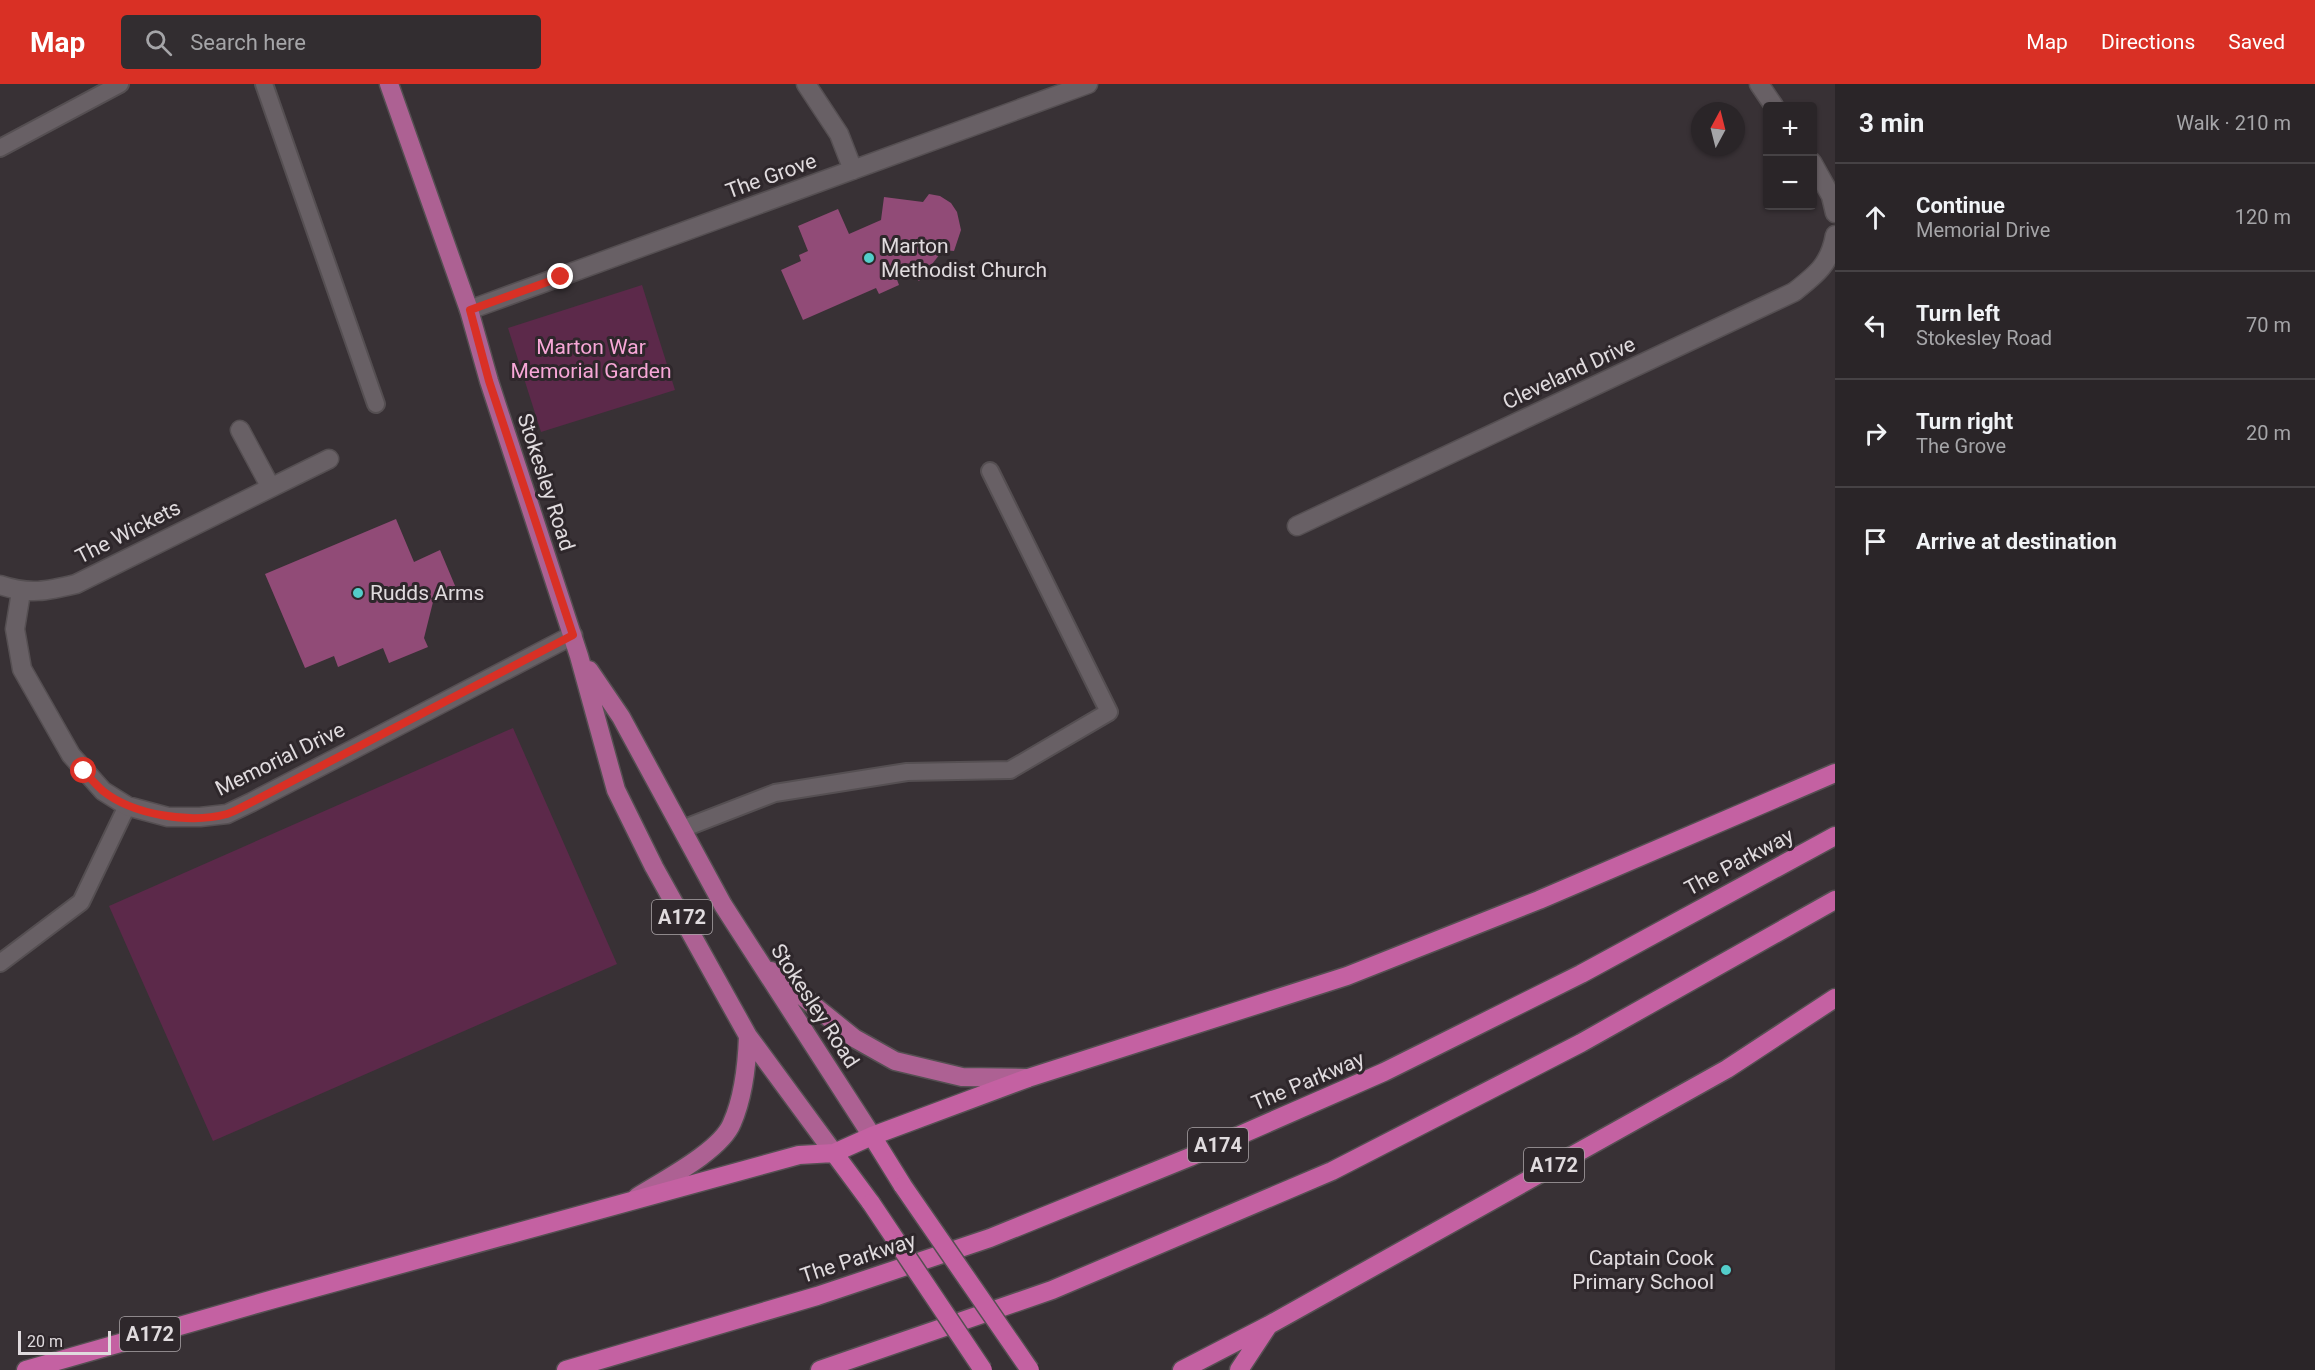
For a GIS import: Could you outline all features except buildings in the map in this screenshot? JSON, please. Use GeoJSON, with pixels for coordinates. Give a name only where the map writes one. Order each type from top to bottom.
{"type":"FeatureCollection","features":[{"type":"Feature","properties":{"kind":"highway"},"geometry":{"type":"LineString","coordinates":[[834,1154],[872,1136],[1028,1078],[1347,976],[1539,900],[1835,773]]}},
{"type":"Feature","properties":{"kind":"highway","name":"The Parkway"},"geometry":{"type":"LineString","coordinates":[[566,1370],[817,1296],[990,1238],[1190,1156],[1384,1072],[1581,974],[1835,836]]}},
{"type":"Feature","properties":{"kind":"highway"},"geometry":{"type":"LineString","coordinates":[[820,1370],[1052,1290],[1332,1171],[1581,1043],[1835,900]]}},
{"type":"Feature","properties":{"kind":"highway","name":"A172"},"geometry":{"type":"LineString","coordinates":[[1182,1370],[1269,1325],[1727,1069],[1835,998]]}},
{"type":"Feature","properties":{"kind":"highway","name":"Stokesley Road"},"geometry":{"type":"LineString","coordinates":[[872,1136],[903,1186],[1030,1370]]}},
{"type":"Feature","properties":{"kind":"highway","name":"Stokesley Road"},"geometry":{"type":"LineString","coordinates":[[834,1154],[871,1203],[982,1370]]}},
{"type":"Feature","properties":{"kind":"highway","name":"A172"},"geometry":{"type":"LineString","coordinates":[[26,1370],[274,1299],[799,1155],[834,1154]]}},
{"type":"Feature","properties":{"kind":"highway","name":"A172"},"geometry":{"type":"LineString","coordinates":[[1239,1370],[1269,1325]]}},
{"type":"Feature","properties":{"kind":"main road","name":"Stokesley Road"},"geometry":{"type":"LineString","coordinates":[[389,84],[470,310],[489,381],[573,635],[616,790],[654,867],[748,1036],[834,1154]]}},
{"type":"Feature","properties":{"kind":"main road","name":"Stokesley Road"},"geometry":{"type":"LineString","coordinates":[[579,656],[621,717],[723,905],[872,1136]]}},
{"type":"Feature","properties":{"kind":"main road"},"geometry":{"type":"LineString","coordinates":[[758,960],[854,1038],[895,1060],[962,1077],[1028,1078]]}},
{"type":"Feature","properties":{"kind":"main road","name":"A172"},"geometry":{"type":"LineString","coordinates":[[628,1203],[717,1144],[732,1125],[745,1076],[748,1036]]}},
{"type":"Feature","properties":{"kind":"street"},"geometry":{"type":"LineString","coordinates":[[806,84],[839,134],[853,170]]}},
{"type":"Feature","properties":{"kind":"street","name":"The Grove"},"geometry":{"type":"LineString","coordinates":[[470,310],[1088,84]]}},
{"type":"Feature","properties":{"kind":"street"},"geometry":{"type":"LineString","coordinates":[[1759,84],[1771,102]]}},
{"type":"Feature","properties":{"kind":"street"},"geometry":{"type":"LineString","coordinates":[[1817,171],[1831,195],[1835,213]]}},
{"type":"Feature","properties":{"kind":"street","name":"Cleveland Drive"},"geometry":{"type":"LineString","coordinates":[[1297,526],[1794,292],[1820,272],[1832,251],[1835,235]]}},
{"type":"Feature","properties":{"kind":"street"},"geometry":{"type":"LineString","coordinates":[[240,430],[270,486]]}},
{"type":"Feature","properties":{"kind":"street","name":"The Wickets"},"geometry":{"type":"LineString","coordinates":[[0,585],[21,592],[51,590],[76,584],[270,486],[329,459]]}},
{"type":"Feature","properties":{"kind":"street","name":"Memorial Drive"},"geometry":{"type":"LineString","coordinates":[[21,592],[15,629],[22,669],[71,754],[103,791],[127,806],[168,817],[227,814],[573,635]]}},
{"type":"Feature","properties":{"kind":"lane"},"geometry":{"type":"LineString","coordinates":[[0,148],[120,84]]}},
{"type":"Feature","properties":{"kind":"lane"},"geometry":{"type":"LineString","coordinates":[[264,84],[376,404]]}},
{"type":"Feature","properties":{"kind":"lane"},"geometry":{"type":"LineString","coordinates":[[682,829],[775,793],[907,772],[1010,770],[1109,712],[990,471]]}},
{"type":"Feature","properties":{"kind":"lane"},"geometry":{"type":"LineString","coordinates":[[0,963],[81,902],[127,806]]}},
{"type":"Feature","properties":{"kind":"green space","name":"Marton War Memorial Garden"},"geometry":{"type":"Polygon","coordinates":[[[642,285],[675,390],[541,432],[508,328],[642,285]]]}},
{"type":"Feature","properties":{"kind":"green space"},"geometry":{"type":"Polygon","coordinates":[[[513,728],[617,964],[213,1141],[109,906],[513,728]]]}},
{"type":"Feature","properties":{"kind":"place","name":"Marton Methodist Church"},"geometry":{"type":"Point","coordinates":[869,258]}},
{"type":"Feature","properties":{"kind":"place","name":"Rudds Arms"},"geometry":{"type":"Point","coordinates":[358,593]}},
{"type":"Feature","properties":{"kind":"place","name":"Captain Cook Primary School"},"geometry":{"type":"Point","coordinates":[1726,1270]}},
{"type":"Feature","properties":{"kind":"route"},"geometry":{"type":"LineString","coordinates":[[84,771],[103,791],[127,806],[168,817],[227,814],[573,635],[489,381],[470,310],[561,277]]}}]}
